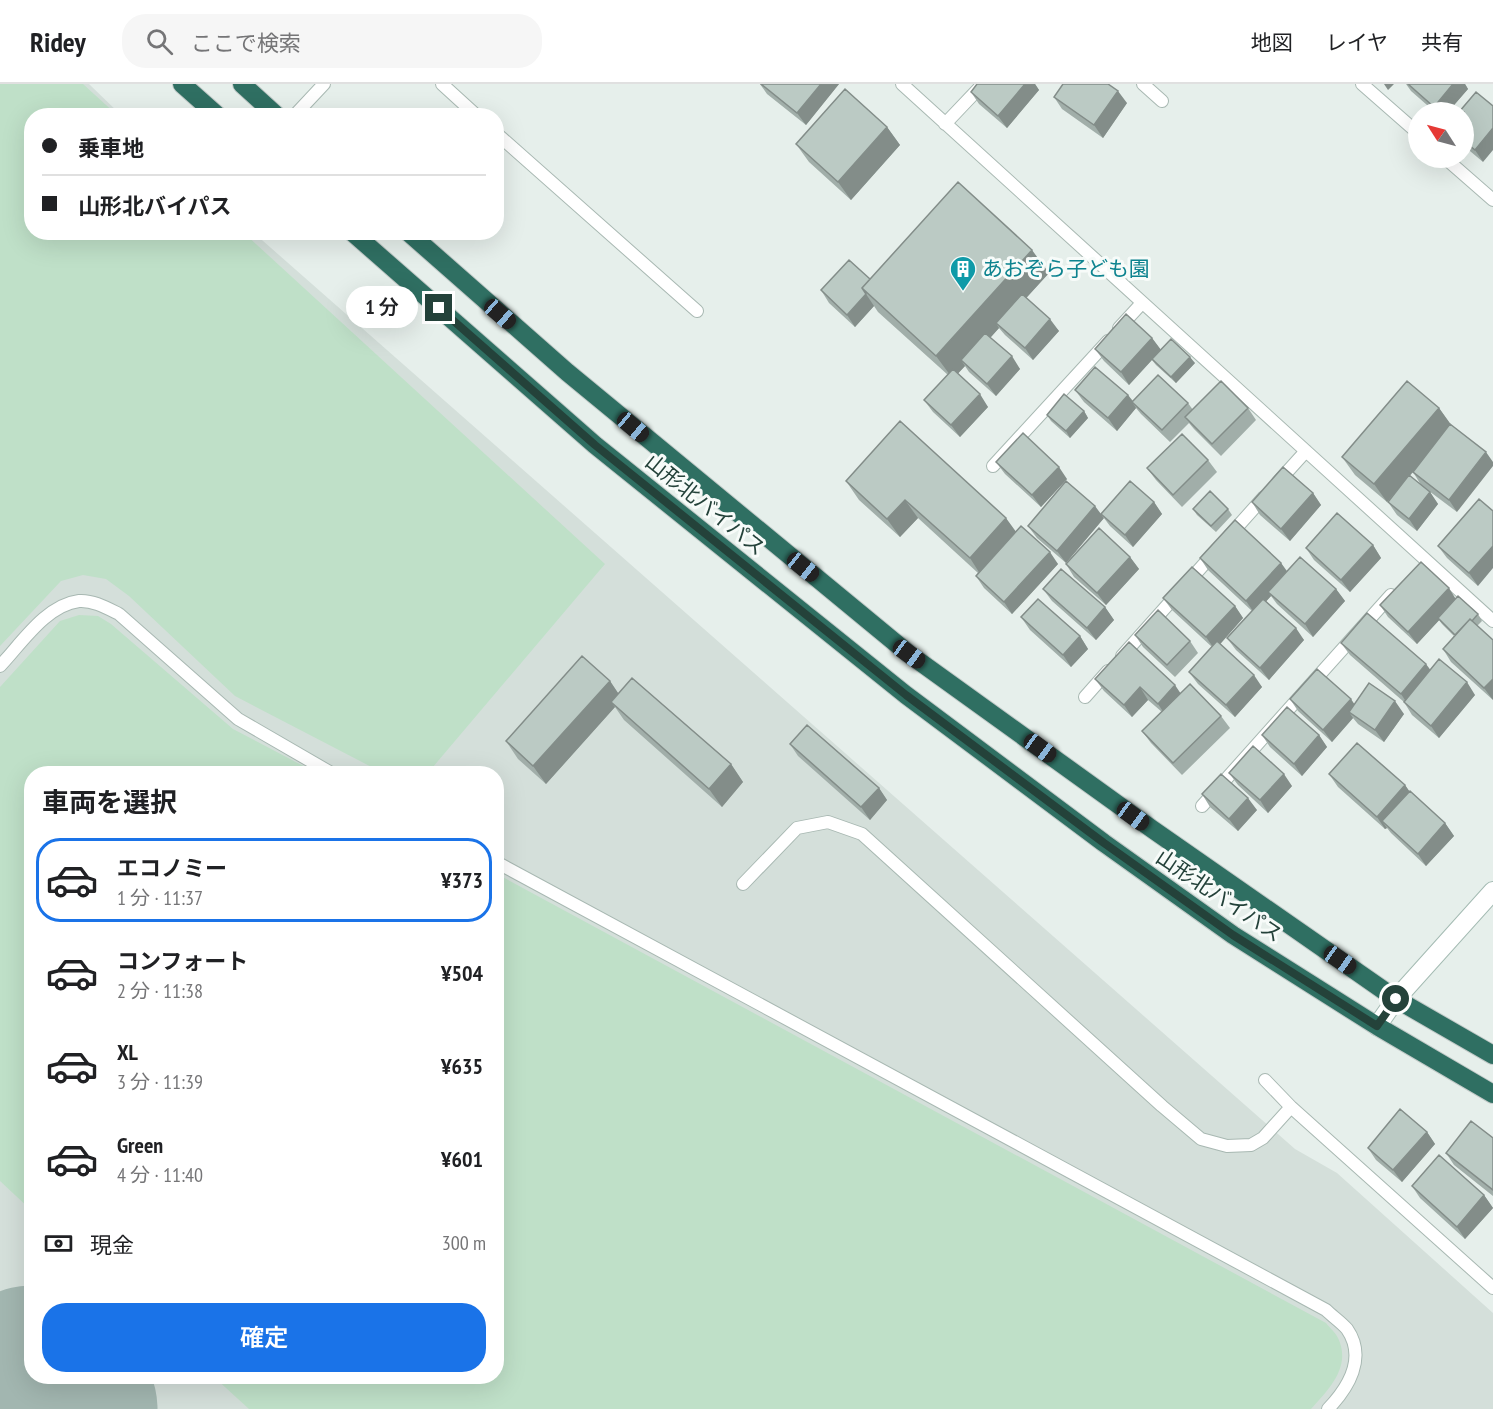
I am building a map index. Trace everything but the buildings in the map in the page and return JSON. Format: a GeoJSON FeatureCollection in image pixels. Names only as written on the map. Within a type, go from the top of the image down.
{"type":"FeatureCollection","features":[{"type":"Feature","properties":{"kind":"highway"},"geometry":{"type":"LineString","coordinates":[[182,84],[209,108]]}},
{"type":"Feature","properties":{"kind":"highway"},"geometry":{"type":"LineString","coordinates":[[242,84],[268,108]]}},
{"type":"Feature","properties":{"kind":"highway","name":"山形北バイパス"},"geometry":{"type":"LineString","coordinates":[[361,240],[595,445],[906,695],[1104,843],[1224,928],[1377,1026],[1493,1094]]}},
{"type":"Feature","properties":{"kind":"highway","name":"山形北バイパス"},"geometry":{"type":"LineString","coordinates":[[417,240],[567,372],[909,654],[1152,829],[1396,999],[1493,1055]]}},
{"type":"Feature","properties":{"kind":"street"},"geometry":{"type":"LineString","coordinates":[[1377,1026],[1396,999],[1493,891]]}},
{"type":"Feature","properties":{"kind":"lane"},"geometry":{"type":"LineString","coordinates":[[302,108],[324,84]]}},
{"type":"Feature","properties":{"kind":"lane"},"geometry":{"type":"LineString","coordinates":[[442,84],[468,108]]}},
{"type":"Feature","properties":{"kind":"lane"},"geometry":{"type":"LineString","coordinates":[[902,84],[1306,451],[1420,563],[1493,621]]}},
{"type":"Feature","properties":{"kind":"lane"},"geometry":{"type":"LineString","coordinates":[[945,124],[983,84]]}},
{"type":"Feature","properties":{"kind":"lane"},"geometry":{"type":"LineString","coordinates":[[1143,84],[1162,101]]}},
{"type":"Feature","properties":{"kind":"lane"},"geometry":{"type":"LineString","coordinates":[[1362,84],[1408,124]]}},
{"type":"Feature","properties":{"kind":"lane"},"geometry":{"type":"LineString","coordinates":[[504,140],[697,311]]}},
{"type":"Feature","properties":{"kind":"lane"},"geometry":{"type":"LineString","coordinates":[[1456,168],[1493,200]]}},
{"type":"Feature","properties":{"kind":"lane"},"geometry":{"type":"LineString","coordinates":[[993,466],[1142,303]]}},
{"type":"Feature","properties":{"kind":"lane"},"geometry":{"type":"LineString","coordinates":[[1085,697],[1306,451]]}},
{"type":"Feature","properties":{"kind":"lane"},"geometry":{"type":"LineString","coordinates":[[1202,806],[1400,585]]}},
{"type":"Feature","properties":{"kind":"lane"},"geometry":{"type":"LineString","coordinates":[[0,666],[50,611],[79,601],[100,604],[119,614],[238,719],[319,766]]}},
{"type":"Feature","properties":{"kind":"lane"},"geometry":{"type":"LineString","coordinates":[[743,884],[797,828],[828,822],[862,834],[1118,1067],[1201,1139],[1227,1146],[1251,1145],[1263,1138],[1291,1107]]}},
{"type":"Feature","properties":{"kind":"lane"},"geometry":{"type":"LineString","coordinates":[[504,866],[1326,1310],[1346,1329],[1355,1346],[1355,1370],[1343,1393],[1328,1409]]}},
{"type":"Feature","properties":{"kind":"lane"},"geometry":{"type":"LineString","coordinates":[[1265,1080],[1291,1107],[1493,1288]]}},
{"type":"Feature","properties":{"kind":"shaded area"},"geometry":{"type":"Polygon","coordinates":[[[0,84],[89,84],[114,108],[24,108],[24,240],[262,240],[1295,1149],[1337,1173],[1493,1313],[1493,1409],[0,1409],[0,84]]]}},
{"type":"Feature","properties":{"kind":"green space"},"geometry":{"type":"Polygon","coordinates":[[[0,84],[83,84],[109,108],[24,108],[24,240],[252,240],[605,564],[434,766],[370,766],[235,696],[129,596],[106,579],[83,575],[61,581],[0,646],[0,84]]]}},
{"type":"Feature","properties":{"kind":"green space"},"geometry":{"type":"Polygon","coordinates":[[[79,615],[98,616],[111,624],[233,729],[303,766],[24,766],[24,1203],[0,1181],[0,687],[60,621],[79,615]]]}},
{"type":"Feature","properties":{"kind":"green space"},"geometry":{"type":"Polygon","coordinates":[[[504,878],[1326,1323],[1337,1336],[1342,1349],[1342,1359],[1336,1377],[1311,1409],[249,1409],[222,1384],[504,1384],[504,878]]]}},
{"type":"Feature","properties":{"kind":"runway"},"geometry":{"type":"LineString","coordinates":[[39,1384],[66,1409]]}},
{"type":"Feature","properties":{"kind":"place","name":"あおぞら子ども園"},"geometry":{"type":"Point","coordinates":[963,292]}},
{"type":"Feature","properties":{"kind":"route"},"geometry":{"type":"LineString","coordinates":[[439,308],[595,445],[906,695],[1104,843],[1233,935],[1377,1026],[1396,999]]}}]}
